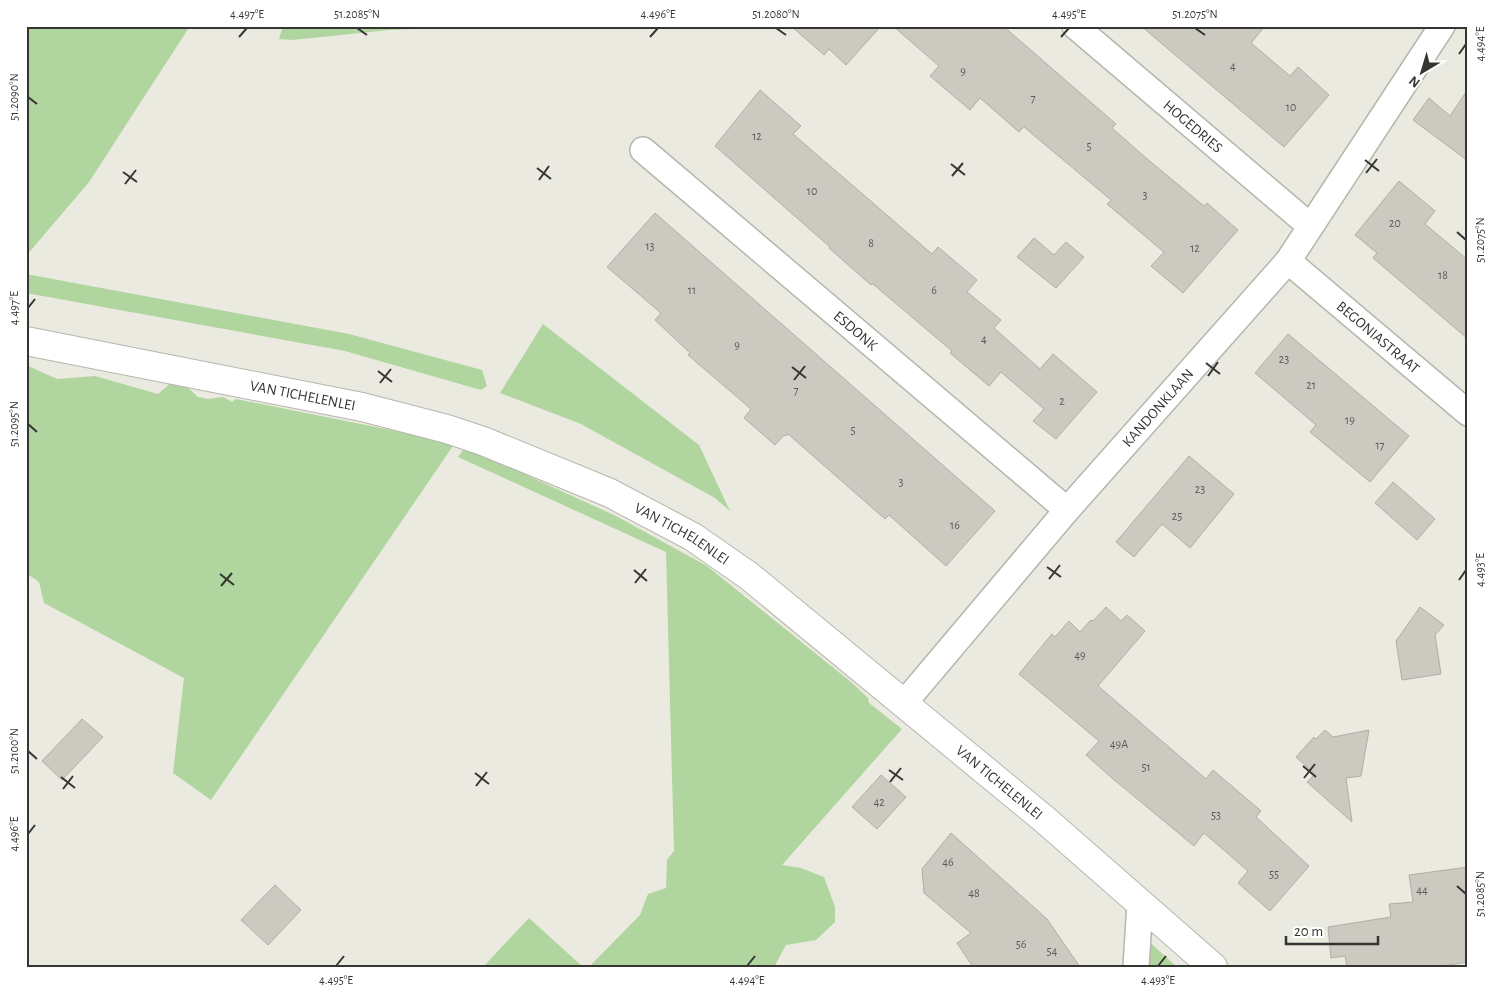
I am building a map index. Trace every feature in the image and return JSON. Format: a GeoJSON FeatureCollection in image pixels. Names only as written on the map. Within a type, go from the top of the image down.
{"type":"FeatureCollection","features":[{"type":"Feature","properties":{"kind":"street","name":"HOGEDRIES"},"geometry":{"type":"LineString","coordinates":[[1075,26],[1310,226]]}},
{"type":"Feature","properties":{"kind":"street","name":"KANDONKLAAN"},"geometry":{"type":"LineString","coordinates":[[905,702],[1067,510],[1288,261],[1442,26]]}},
{"type":"Feature","properties":{"kind":"street","name":"ESDONK"},"geometry":{"type":"LineString","coordinates":[[644,150],[1067,510]]}},
{"type":"Feature","properties":{"kind":"street","name":"BEGONIASTRAAT"},"geometry":{"type":"LineString","coordinates":[[1288,261],[1468,413]]}},
{"type":"Feature","properties":{"kind":"street","name":"VAN TICHELENLEI"},"geometry":{"type":"LineString","coordinates":[[26,341],[362,407],[484,441],[610,493],[693,537],[749,576],[905,702],[1044,818],[1213,967]]}},
{"type":"Feature","properties":{"kind":"street"},"geometry":{"type":"LineString","coordinates":[[1136,967],[1140,903]]}},
{"type":"Feature","properties":{"kind":"green space"},"geometry":{"type":"Polygon","coordinates":[[[26,26],[190,26],[89,182],[26,256],[26,26]]]}},
{"type":"Feature","properties":{"kind":"green space"},"geometry":{"type":"Polygon","coordinates":[[[283,26],[492,26],[389,30],[292,40],[279,39],[283,26]]]}},
{"type":"Feature","properties":{"kind":"green space"},"geometry":{"type":"Polygon","coordinates":[[[26,274],[349,334],[482,370],[487,386],[481,390],[345,351],[26,293],[26,274]]]}},
{"type":"Feature","properties":{"kind":"green space"},"geometry":{"type":"Polygon","coordinates":[[[543,324],[699,445],[730,511],[715,498],[581,424],[500,393],[543,324]]]}},
{"type":"Feature","properties":{"kind":"green space"},"geometry":{"type":"Polygon","coordinates":[[[26,365],[57,379],[95,376],[158,394],[172,382],[187,387],[198,397],[208,399],[223,397],[232,402],[236,399],[455,443],[211,800],[173,773],[184,678],[44,603],[39,582],[26,573],[26,365]]]}},
{"type":"Feature","properties":{"kind":"green space"},"geometry":{"type":"Polygon","coordinates":[[[465,447],[616,516],[707,566],[851,682],[868,698],[869,703],[902,729],[782,865],[801,868],[824,877],[835,907],[835,922],[816,940],[786,945],[774,967],[589,967],[640,915],[648,894],[666,888],[667,860],[674,851],[666,552],[458,457],[465,447]]]}},
{"type":"Feature","properties":{"kind":"green space"},"geometry":{"type":"Polygon","coordinates":[[[529,918],[583,967],[483,967],[529,918]]]}},
{"type":"Feature","properties":{"kind":"green space"},"geometry":{"type":"Polygon","coordinates":[[[1145,938],[1177,967],[1147,967],[1145,938]]]}},
{"type":"Feature","properties":{"kind":"building"},"geometry":{"type":"Polygon","coordinates":[[[791,26],[881,26],[846,65],[829,49],[824,55],[791,26]]]}},
{"type":"Feature","properties":{"kind":"building"},"geometry":{"type":"Polygon","coordinates":[[[893,26],[1003,26],[1116,124],[1112,128],[1146,158],[1204,206],[1207,203],[1238,230],[1183,293],[1151,266],[1164,252],[1107,204],[1111,200],[1024,127],[1019,132],[980,98],[970,110],[930,76],[939,66],[893,26]]]}},
{"type":"Feature","properties":{"kind":"building"},"geometry":{"type":"Polygon","coordinates":[[[1141,26],[1265,26],[1251,43],[1290,76],[1298,67],[1329,95],[1284,147],[1141,26]]]}},
{"type":"Feature","properties":{"kind":"building"},"geometry":{"type":"Polygon","coordinates":[[[1468,89],[1468,161],[1413,120],[1429,98],[1450,116],[1468,89]]]}},
{"type":"Feature","properties":{"kind":"building"},"geometry":{"type":"Polygon","coordinates":[[[760,90],[801,126],[793,134],[932,254],[938,247],[977,280],[967,292],[1001,320],[994,328],[1040,369],[1053,354],[1097,392],[1056,439],[1033,421],[1044,409],[1001,372],[989,386],[950,353],[952,351],[873,284],[871,285],[715,146],[760,90]]]}},
{"type":"Feature","properties":{"kind":"building"},"geometry":{"type":"Polygon","coordinates":[[[1399,181],[1435,211],[1425,224],[1468,260],[1468,339],[1373,258],[1377,253],[1355,235],[1399,181]]]}},
{"type":"Feature","properties":{"kind":"building"},"geometry":{"type":"Polygon","coordinates":[[[655,213],[995,511],[946,566],[889,515],[885,519],[788,434],[784,435],[775,445],[744,418],[751,409],[688,355],[690,353],[655,320],[661,313],[607,267],[655,213]]]}},
{"type":"Feature","properties":{"kind":"building"},"geometry":{"type":"Polygon","coordinates":[[[1034,238],[1054,255],[1066,242],[1084,257],[1056,288],[1017,257],[1034,238]]]}},
{"type":"Feature","properties":{"kind":"building"},"geometry":{"type":"Polygon","coordinates":[[[1288,334],[1409,436],[1370,482],[1310,432],[1316,425],[1255,373],[1288,334]]]}},
{"type":"Feature","properties":{"kind":"building"},"geometry":{"type":"Polygon","coordinates":[[[1189,456],[1234,494],[1190,548],[1162,524],[1134,557],[1116,542],[1189,456]]]}},
{"type":"Feature","properties":{"kind":"building"},"geometry":{"type":"Polygon","coordinates":[[[1393,482],[1435,519],[1417,540],[1375,503],[1393,482]]]}},
{"type":"Feature","properties":{"kind":"building"},"geometry":{"type":"Polygon","coordinates":[[[1106,607],[1121,621],[1127,615],[1145,631],[1098,686],[1206,779],[1213,770],[1261,811],[1256,817],[1309,866],[1270,911],[1238,883],[1248,871],[1204,833],[1194,846],[1112,778],[1086,755],[1099,741],[1019,674],[1052,634],[1055,637],[1069,621],[1080,632],[1106,607]]]}},
{"type":"Feature","properties":{"kind":"building"},"geometry":{"type":"Polygon","coordinates":[[[1420,607],[1444,625],[1435,635],[1441,674],[1402,680],[1396,641],[1420,607]]]}},
{"type":"Feature","properties":{"kind":"building"},"geometry":{"type":"Polygon","coordinates":[[[82,719],[103,737],[62,780],[42,761],[82,719]]]}},
{"type":"Feature","properties":{"kind":"building"},"geometry":{"type":"Polygon","coordinates":[[[1325,730],[1333,737],[1369,730],[1361,776],[1346,778],[1352,822],[1307,782],[1315,774],[1296,757],[1314,737],[1316,739],[1325,730]]]}},
{"type":"Feature","properties":{"kind":"building"},"geometry":{"type":"Polygon","coordinates":[[[881,775],[906,797],[877,829],[852,807],[881,775]]]}},
{"type":"Feature","properties":{"kind":"building"},"geometry":{"type":"Polygon","coordinates":[[[951,833],[1047,919],[1080,967],[973,967],[957,943],[971,933],[924,893],[922,869],[951,833]]]}},
{"type":"Feature","properties":{"kind":"building"},"geometry":{"type":"Polygon","coordinates":[[[1468,867],[1468,962],[1436,967],[1347,967],[1345,956],[1331,958],[1328,927],[1391,917],[1389,904],[1413,902],[1409,875],[1468,867]]]}},
{"type":"Feature","properties":{"kind":"building"},"geometry":{"type":"Polygon","coordinates":[[[275,885],[301,910],[268,945],[241,920],[275,885]]]}}]}
